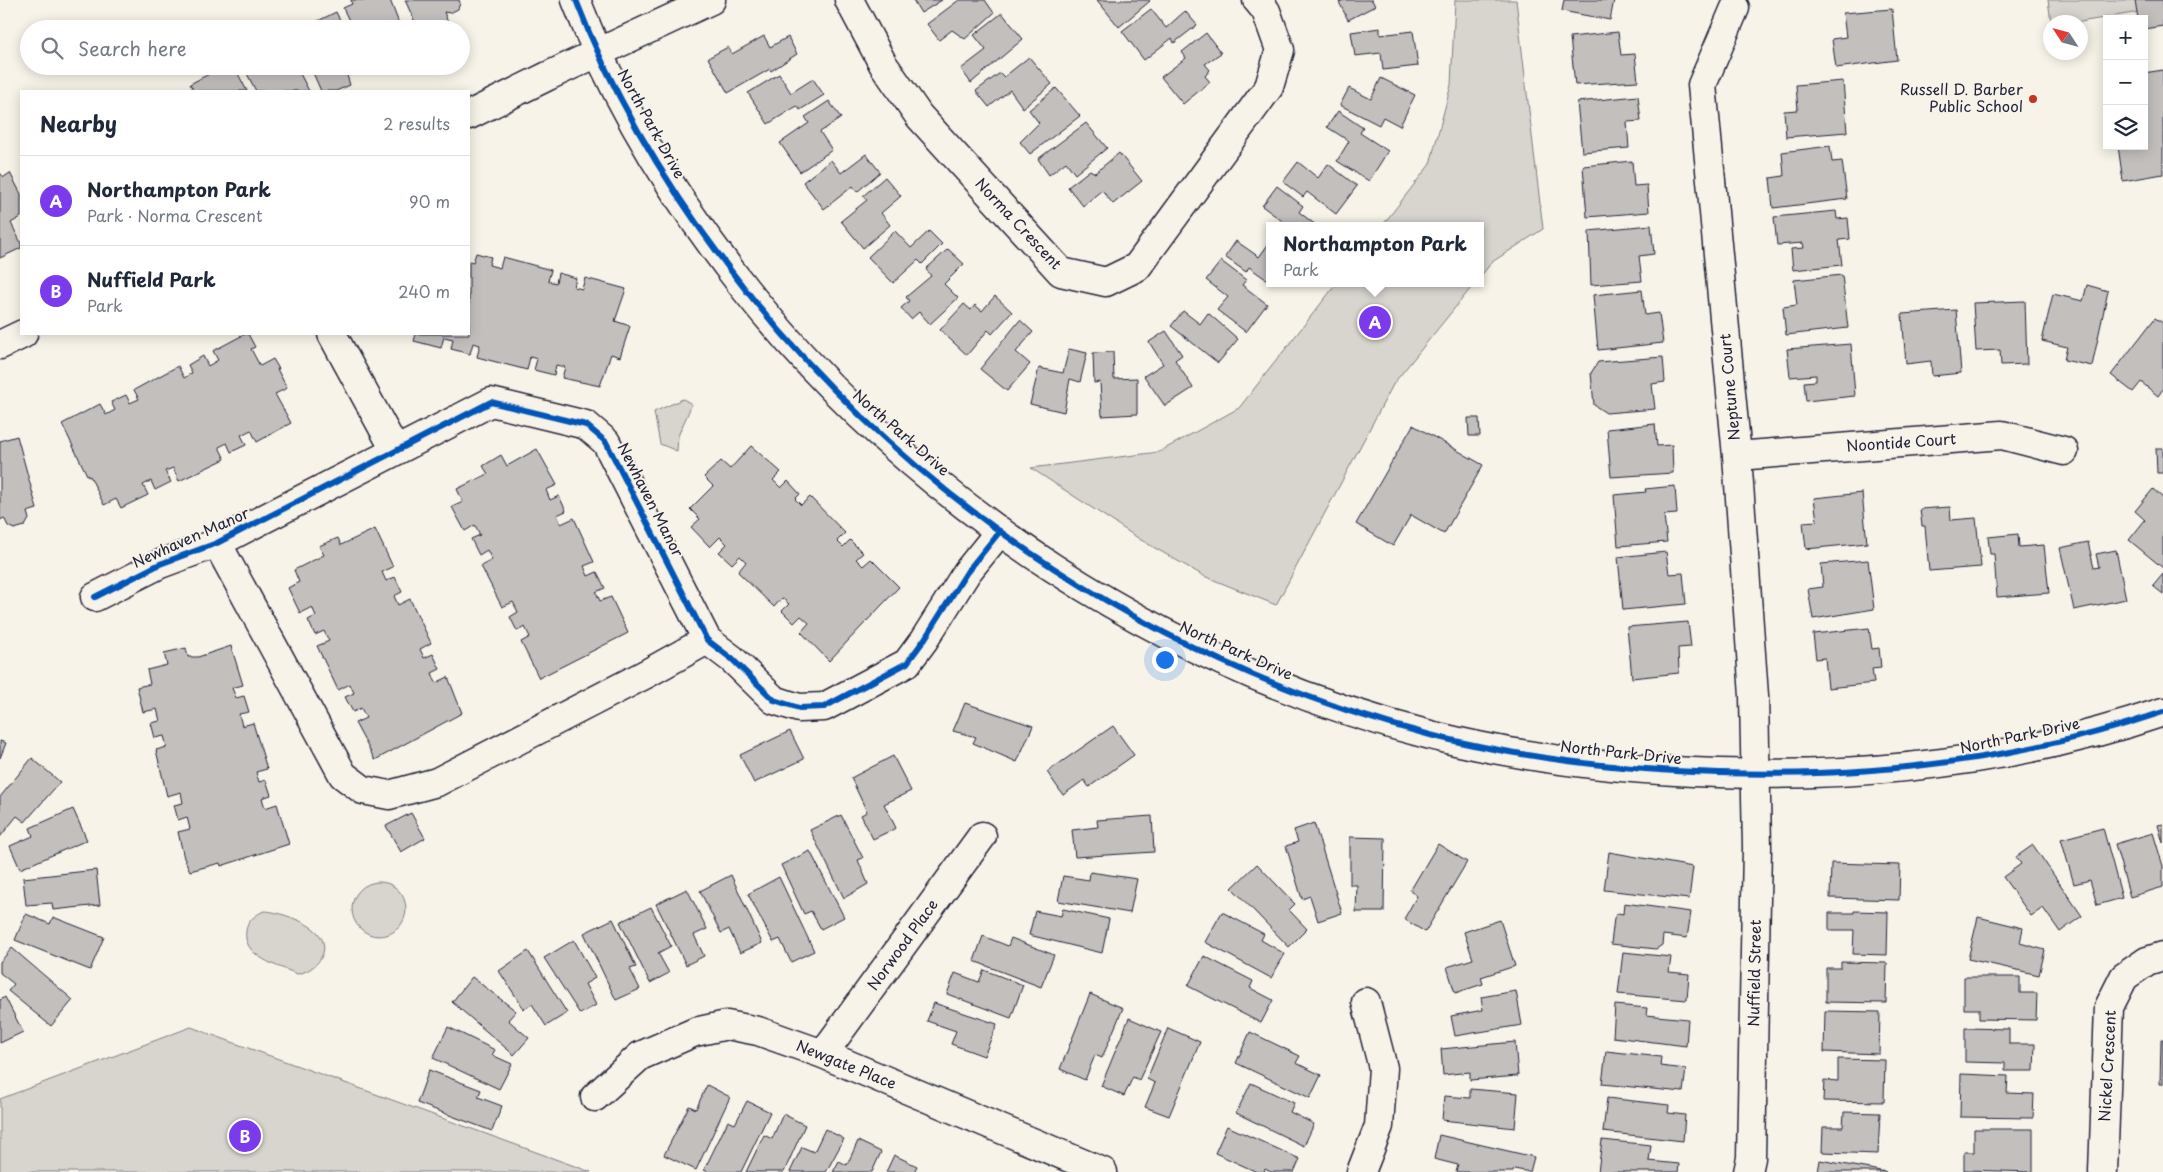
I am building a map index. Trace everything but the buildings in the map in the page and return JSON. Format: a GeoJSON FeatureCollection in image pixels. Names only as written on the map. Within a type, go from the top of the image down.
{"type":"FeatureCollection","features":[{"type":"Feature","properties":{"kind":"street","name":"North Park Drive"},"geometry":{"type":"LineString","coordinates":[[576,0],[620,98],[680,201],[715,250],[805,361],[866,422],[1000,531],[1069,579],[1166,633],[1221,660],[1282,687],[1366,716],[1435,736],[1513,753],[1658,771],[1756,774],[1887,770],[1974,760],[2062,742],[2163,712]]}},
{"type":"Feature","properties":{"kind":"street"},"geometry":{"type":"LineString","coordinates":[[470,115],[598,52],[711,0]]}},
{"type":"Feature","properties":{"kind":"street","name":"Norma Crescent"},"geometry":{"type":"LineString","coordinates":[[849,0],[883,64],[919,116],[1061,272],[1106,282],[1137,267],[1269,86],[1280,50],[1266,11],[1257,0]]}},
{"type":"Feature","properties":{"kind":"street","name":"Neptune Court"},"geometry":{"type":"LineString","coordinates":[[1735,8],[1702,86],[1737,456],[1754,696],[1756,774]]}},
{"type":"Feature","properties":{"kind":"street"},"geometry":{"type":"LineString","coordinates":[[0,345],[21,335]]}},
{"type":"Feature","properties":{"kind":"street"},"geometry":{"type":"LineString","coordinates":[[333,335],[395,450]]}},
{"type":"Feature","properties":{"kind":"street","name":"Newhaven Manor"},"geometry":{"type":"LineString","coordinates":[[94,597],[160,564],[217,543],[491,402],[586,426],[606,442],[706,640],[732,659],[774,700],[799,708],[824,707],[907,663],[924,640],[967,572],[1000,531]]}},
{"type":"Feature","properties":{"kind":"street","name":"Noontide Court"},"geometry":{"type":"LineString","coordinates":[[1737,456],[2002,435],[2064,451]]}},
{"type":"Feature","properties":{"kind":"street","name":"Newhaven Manor"},"geometry":{"type":"LineString","coordinates":[[217,543],[343,775],[363,790],[389,795],[437,782],[646,674],[706,640]]}},
{"type":"Feature","properties":{"kind":"street","name":"Nuffield Street"},"geometry":{"type":"LineString","coordinates":[[1748,1172],[1751,1158],[1757,847],[1756,774]]}},
{"type":"Feature","properties":{"kind":"street","name":"Norwood Place"},"geometry":{"type":"LineString","coordinates":[[823,1054],[982,836]]}},
{"type":"Feature","properties":{"kind":"street","name":"Nickel Crescent"},"geometry":{"type":"LineString","coordinates":[[2102,1172],[2109,1007],[2124,977],[2147,961],[2163,956]]}},
{"type":"Feature","properties":{"kind":"street"},"geometry":{"type":"LineString","coordinates":[[1361,1172],[1379,1126],[1383,1068],[1366,1002]]}},
{"type":"Feature","properties":{"kind":"street","name":"Newgate Place"},"geometry":{"type":"LineString","coordinates":[[595,1096],[640,1056],[695,1032],[727,1025],[758,1031],[823,1054],[1103,1172]]}},
{"type":"Feature","properties":{"kind":"shaded area"},"geometry":{"type":"Polygon","coordinates":[[[1455,0],[1516,0],[1543,229],[1492,262],[1484,272],[1484,222],[1385,222],[1430,164],[1451,85],[1455,0]]]}},
{"type":"Feature","properties":{"kind":"shaded area"},"geometry":{"type":"Polygon","coordinates":[[[2048,0],[2163,0],[2163,8],[2122,15],[2103,15],[2103,18],[2088,21],[2088,15],[2050,15],[2048,0]]]}},
{"type":"Feature","properties":{"kind":"shaded area"},"geometry":{"type":"Polygon","coordinates":[[[1334,287],[1472,287],[1394,383],[1276,605],[1204,576],[1141,540],[1031,468],[1159,452],[1239,408],[1334,287]]]}},
{"type":"Feature","properties":{"kind":"shaded area"},"geometry":{"type":"Polygon","coordinates":[[[683,399],[692,404],[678,436],[677,451],[660,444],[654,412],[683,399]]]}},
{"type":"Feature","properties":{"kind":"shaded area"},"geometry":{"type":"Polygon","coordinates":[[[374,882],[384,882],[394,886],[402,894],[406,909],[402,924],[394,932],[384,936],[374,936],[364,932],[356,924],[352,914],[352,904],[356,894],[364,886],[374,882]]]}},
{"type":"Feature","properties":{"kind":"shaded area"},"geometry":{"type":"Polygon","coordinates":[[[264,911],[292,918],[307,924],[317,932],[324,946],[320,959],[311,969],[297,974],[272,964],[250,948],[246,940],[248,924],[264,911]]]}},
{"type":"Feature","properties":{"kind":"shaded area"},"geometry":{"type":"Polygon","coordinates":[[[191,1027],[591,1172],[0,1172],[0,1099],[191,1027]]]}},
{"type":"Feature","properties":{"kind":"cycle path"},"geometry":{"type":"LineString","coordinates":[[576,0],[610,77],[629,114],[672,187],[745,289],[813,367],[887,440],[968,507],[1054,568],[1144,622],[1238,668],[1335,706],[1434,736],[1469,744],[1575,762],[1719,773],[1776,774],[1832,772],[1944,763],[2054,743],[2109,729],[2163,712]]}},
{"type":"Feature","properties":{"kind":"cycle path"},"geometry":{"type":"LineString","coordinates":[[95,597],[160,564],[217,543],[491,402],[586,425],[606,442],[707,640],[732,659],[774,700],[799,708],[824,707],[907,663],[924,640],[967,572],[1000,531]]}},
{"type":"Feature","properties":{"kind":"place","name":"Russell D. Barber Public School"},"geometry":{"type":"Point","coordinates":[2033,99]}},
{"type":"Feature","properties":{"kind":"place","name":"Northampton Park"},"geometry":{"type":"Point","coordinates":[1375,322]}},
{"type":"Feature","properties":{"kind":"place","name":"Nuffield Park"},"geometry":{"type":"Point","coordinates":[245,1136]}}]}
